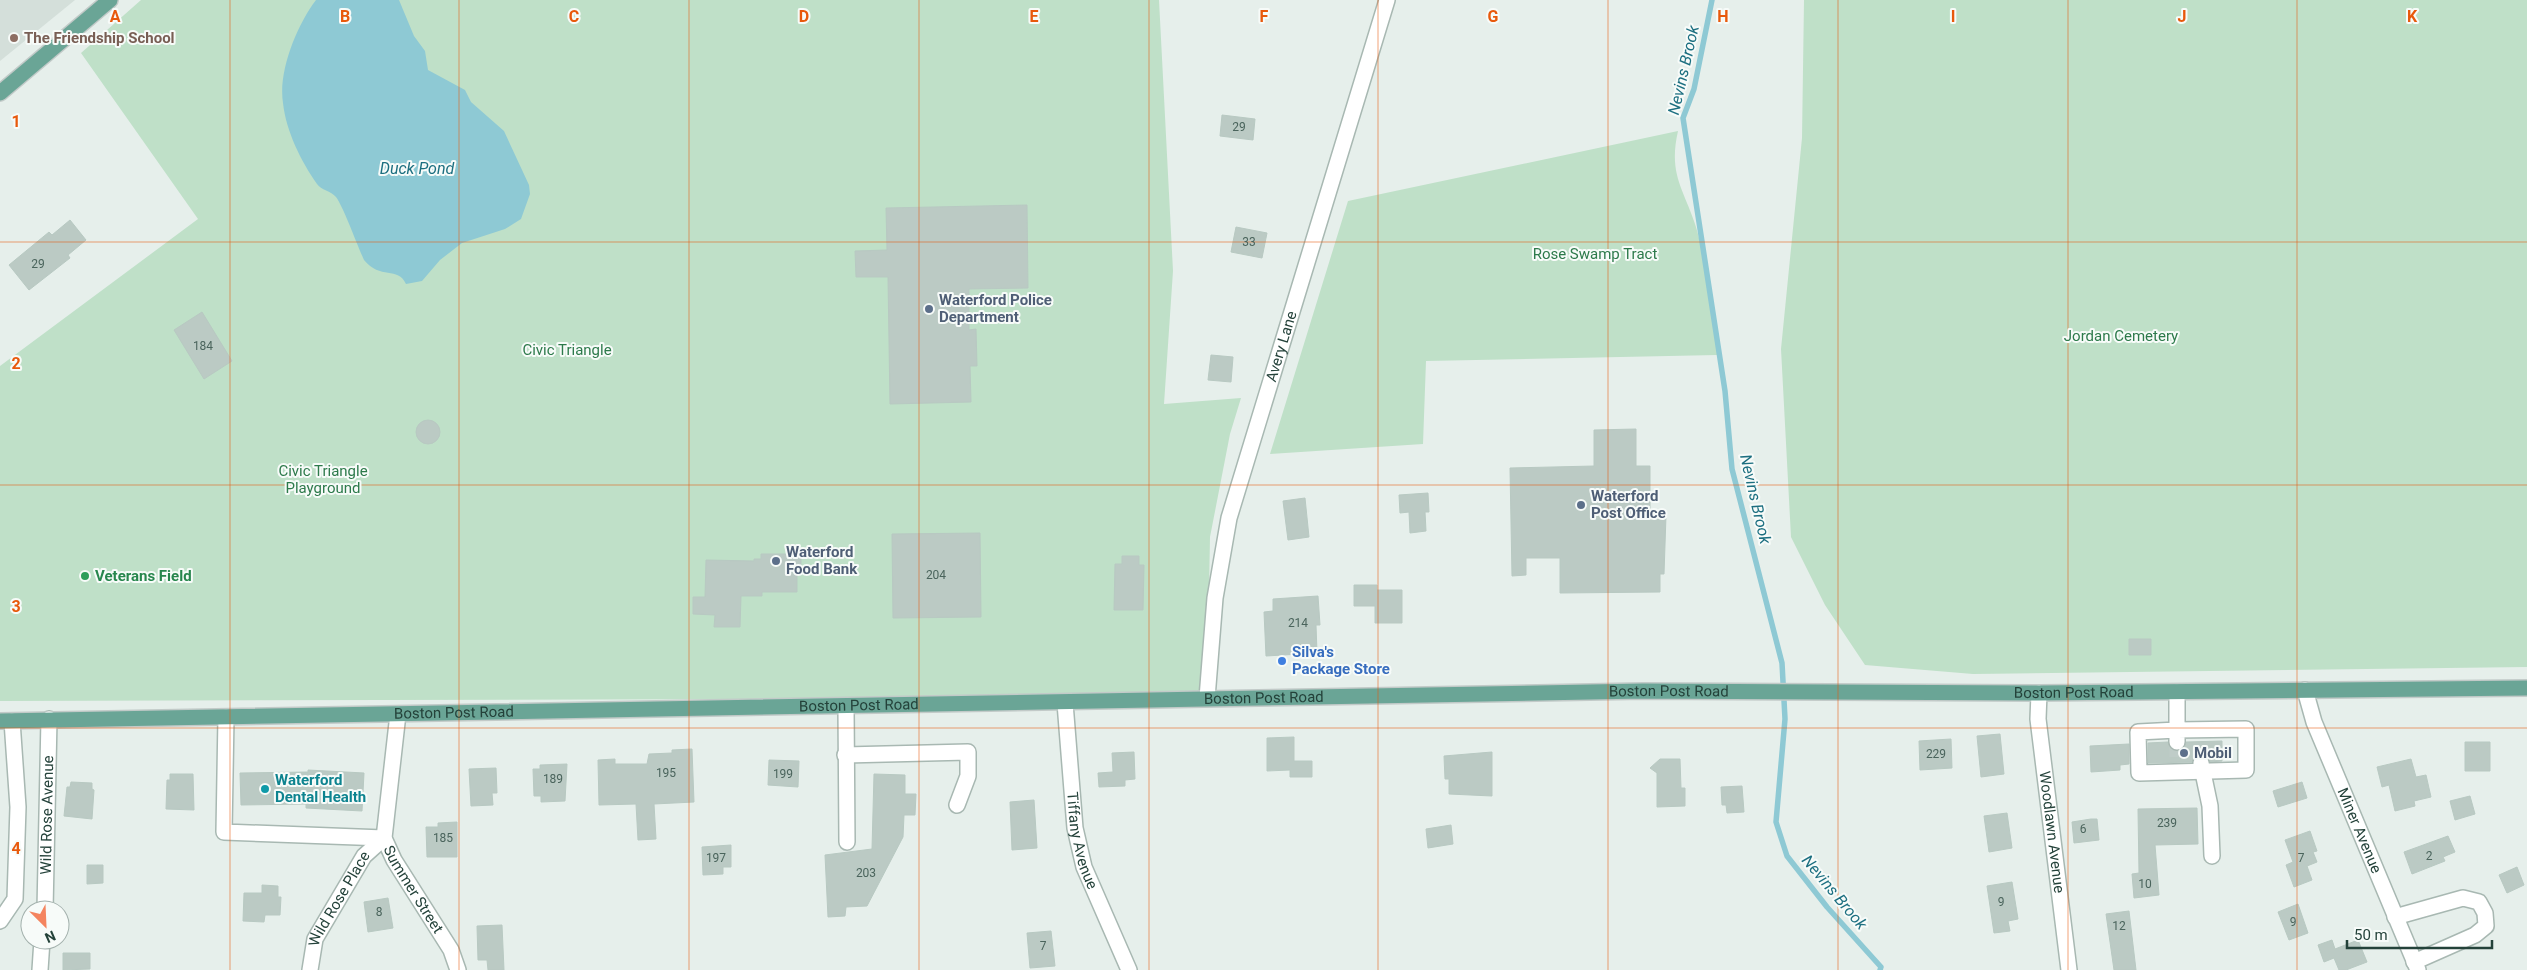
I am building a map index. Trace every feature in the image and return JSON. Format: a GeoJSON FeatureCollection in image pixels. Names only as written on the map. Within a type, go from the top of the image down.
{"type":"FeatureCollection","features":[{"type":"Feature","properties":{"kind":"main road"},"geometry":{"type":"LineString","coordinates":[[0,93],[110,0]]}},
{"type":"Feature","properties":{"kind":"main road","name":"Boston Post Road"},"geometry":{"type":"LineString","coordinates":[[6,721],[1643,691],[2039,693],[2527,688]]}},
{"type":"Feature","properties":{"kind":"street","name":"Avery Lane"},"geometry":{"type":"LineString","coordinates":[[1207,698],[1216,598],[1229,518],[1387,0]]}},
{"type":"Feature","properties":{"kind":"street","name":"Miner Avenue"},"geometry":{"type":"LineString","coordinates":[[2305,690],[2314,722],[2416,966]]}},
{"type":"Feature","properties":{"kind":"street"},"geometry":{"type":"LineString","coordinates":[[2177,692],[2177,736]]}},
{"type":"Feature","properties":{"kind":"street","name":"Woodlawn Avenue"},"geometry":{"type":"LineString","coordinates":[[2039,693],[2038,719],[2069,970]]}},
{"type":"Feature","properties":{"kind":"street","name":"Tiffany Avenue"},"geometry":{"type":"LineString","coordinates":[[1065,703],[1075,828],[1084,867],[1129,970]]}},
{"type":"Feature","properties":{"kind":"street"},"geometry":{"type":"LineString","coordinates":[[846,707],[847,842]]}},
{"type":"Feature","properties":{"kind":"street","name":"Summer Street"},"geometry":{"type":"LineString","coordinates":[[398,714],[384,838],[394,860],[451,950],[458,970]]}},
{"type":"Feature","properties":{"kind":"street"},"geometry":{"type":"LineString","coordinates":[[226,717],[224,832],[384,838]]}},
{"type":"Feature","properties":{"kind":"street","name":"Wild Rose Avenue"},"geometry":{"type":"LineString","coordinates":[[45,900],[49,720]]}},
{"type":"Feature","properties":{"kind":"street"},"geometry":{"type":"LineString","coordinates":[[0,921],[15,899],[18,807],[6,721]]}},
{"type":"Feature","properties":{"kind":"street"},"geometry":{"type":"LineString","coordinates":[[2246,729],[2246,770],[2202,767],[2177,768],[2139,774],[2138,732],[2177,736],[2202,736],[2246,729]]}},
{"type":"Feature","properties":{"kind":"street"},"geometry":{"type":"LineString","coordinates":[[845,754],[968,752],[968,776],[957,804]]}},
{"type":"Feature","properties":{"kind":"street"},"geometry":{"type":"LineString","coordinates":[[2202,767],[2210,806],[2212,856]]}},
{"type":"Feature","properties":{"kind":"street","name":"Wild Rose Place"},"geometry":{"type":"LineString","coordinates":[[310,970],[315,939],[364,856],[384,838]]}},
{"type":"Feature","properties":{"kind":"street"},"geometry":{"type":"LineString","coordinates":[[2395,917],[2462,898],[2478,902],[2485,913],[2486,926],[2475,936],[2416,966]]}},
{"type":"Feature","properties":{"kind":"street"},"geometry":{"type":"LineString","coordinates":[[40,970],[41,950]]}},
{"type":"Feature","properties":{"kind":"shaded area","name":"The Friendship School"},"geometry":{"type":"Polygon","coordinates":[[[0,0],[75,0],[0,61],[0,0]]]}},
{"type":"Feature","properties":{"kind":"green space","name":"Civic Triangle"},"geometry":{"type":"Polygon","coordinates":[[[141,0],[1159,0],[1173,271],[1164,404],[1241,398],[1230,434],[1210,537],[1207,698],[0,701],[0,366],[198,219],[81,53],[141,0]]]}},
{"type":"Feature","properties":{"kind":"green space","name":"Jordan Cemetery"},"geometry":{"type":"Polygon","coordinates":[[[1804,0],[2527,0],[2527,667],[1973,674],[1865,665],[1825,605],[1791,537],[1781,349],[1802,138],[1804,0]]]}},
{"type":"Feature","properties":{"kind":"green space","name":"Rose Swamp Tract"},"geometry":{"type":"Polygon","coordinates":[[[1678,131],[1675,146],[1676,171],[1696,227],[1703,255],[1717,341],[1717,355],[1426,361],[1423,444],[1270,454],[1348,201],[1678,131]]]}},
{"type":"Feature","properties":{"kind":"water","name":"Duck Pond"},"geometry":{"type":"Polygon","coordinates":[[[316,0],[399,0],[414,36],[425,51],[428,70],[465,90],[471,102],[504,131],[529,185],[530,194],[521,219],[505,229],[462,243],[440,260],[422,281],[406,284],[398,275],[376,270],[364,260],[339,202],[334,195],[317,184],[305,166],[291,135],[283,103],[283,77],[290,49],[296,35],[316,0]]]}},
{"type":"Feature","properties":{"kind":"building"},"geometry":{"type":"Polygon","coordinates":[[[1222,115],[1255,119],[1253,140],[1220,136],[1222,115]]]}},
{"type":"Feature","properties":{"kind":"building","name":"Waterford Police Department"},"geometry":{"type":"Polygon","coordinates":[[[1027,205],[1028,288],[969,289],[969,330],[976,329],[977,366],[970,366],[971,402],[890,404],[888,277],[856,277],[855,251],[887,250],[886,208],[1027,205]]]}},
{"type":"Feature","properties":{"kind":"building"},"geometry":{"type":"Polygon","coordinates":[[[70,220],[86,240],[68,255],[70,258],[29,290],[9,265],[49,232],[52,235],[70,220]]]}},
{"type":"Feature","properties":{"kind":"building"},"geometry":{"type":"Polygon","coordinates":[[[1236,227],[1267,233],[1262,258],[1231,252],[1236,227]]]}},
{"type":"Feature","properties":{"kind":"building"},"geometry":{"type":"Polygon","coordinates":[[[202,312],[232,361],[204,379],[174,330],[202,312]]]}},
{"type":"Feature","properties":{"kind":"building"},"geometry":{"type":"Polygon","coordinates":[[[1211,355],[1233,357],[1231,382],[1208,380],[1211,355]]]}},
{"type":"Feature","properties":{"kind":"building"},"geometry":{"type":"Polygon","coordinates":[[[428,420],[436,424],[440,432],[436,440],[428,444],[420,440],[416,432],[420,424],[428,420]]]}},
{"type":"Feature","properties":{"kind":"building","name":"Waterford Post Office"},"geometry":{"type":"Polygon","coordinates":[[[1636,429],[1636,466],[1650,466],[1650,515],[1666,515],[1664,574],[1660,574],[1660,592],[1560,593],[1560,558],[1526,558],[1526,575],[1512,576],[1510,468],[1594,466],[1594,430],[1636,429]]]}},
{"type":"Feature","properties":{"kind":"building"},"geometry":{"type":"Polygon","coordinates":[[[1428,493],[1429,512],[1425,512],[1426,531],[1410,533],[1409,512],[1400,513],[1399,495],[1428,493]]]}},
{"type":"Feature","properties":{"kind":"building"},"geometry":{"type":"Polygon","coordinates":[[[1305,498],[1309,537],[1288,540],[1283,501],[1305,498]]]}},
{"type":"Feature","properties":{"kind":"building"},"geometry":{"type":"Polygon","coordinates":[[[980,533],[981,617],[893,618],[892,534],[980,533]]]}},
{"type":"Feature","properties":{"kind":"building"},"geometry":{"type":"Polygon","coordinates":[[[761,554],[801,554],[801,570],[797,570],[797,592],[762,592],[762,596],[741,596],[740,627],[714,627],[715,615],[693,614],[693,597],[705,597],[706,560],[754,561],[754,559],[761,559],[761,554]]]}},
{"type":"Feature","properties":{"kind":"building"},"geometry":{"type":"Polygon","coordinates":[[[1122,556],[1139,556],[1139,565],[1144,565],[1143,610],[1114,610],[1115,564],[1122,564],[1122,556]]]}},
{"type":"Feature","properties":{"kind":"building"},"geometry":{"type":"Polygon","coordinates":[[[1354,585],[1377,585],[1377,590],[1402,590],[1402,623],[1375,623],[1375,606],[1354,606],[1354,585]]]}},
{"type":"Feature","properties":{"kind":"building"},"geometry":{"type":"Polygon","coordinates":[[[1318,596],[1320,625],[1316,625],[1317,653],[1266,656],[1264,612],[1273,611],[1273,599],[1318,596]]]}},
{"type":"Feature","properties":{"kind":"building"},"geometry":{"type":"Polygon","coordinates":[[[2129,639],[2151,639],[2151,655],[2129,655],[2129,639]]]}},
{"type":"Feature","properties":{"kind":"building"},"geometry":{"type":"Polygon","coordinates":[[[2000,734],[2004,774],[1981,777],[1977,736],[2000,734]]]}},
{"type":"Feature","properties":{"kind":"building"},"geometry":{"type":"Polygon","coordinates":[[[1294,737],[1294,761],[1312,761],[1312,777],[1290,777],[1290,770],[1267,771],[1267,738],[1294,737]]]}},
{"type":"Feature","properties":{"kind":"building"},"geometry":{"type":"Polygon","coordinates":[[[1951,739],[1952,768],[1920,770],[1919,741],[1951,739]]]}},
{"type":"Feature","properties":{"kind":"building"},"geometry":{"type":"Polygon","coordinates":[[[2222,741],[2222,761],[2210,762],[2208,756],[2200,754],[2194,756],[2192,762],[2148,763],[2148,743],[2168,742],[2172,750],[2177,751],[2185,747],[2186,742],[2222,741]]]}},
{"type":"Feature","properties":{"kind":"building"},"geometry":{"type":"Polygon","coordinates":[[[2465,742],[2490,742],[2490,771],[2465,771],[2465,742]]]}},
{"type":"Feature","properties":{"kind":"building"},"geometry":{"type":"Polygon","coordinates":[[[2129,744],[2129,764],[2120,765],[2120,770],[2091,772],[2090,746],[2129,744]]]}},
{"type":"Feature","properties":{"kind":"building"},"geometry":{"type":"Polygon","coordinates":[[[692,749],[694,802],[654,804],[656,839],[638,840],[636,804],[599,805],[598,760],[615,759],[615,764],[647,764],[649,754],[672,753],[672,750],[692,749]]]}},
{"type":"Feature","properties":{"kind":"building"},"geometry":{"type":"Polygon","coordinates":[[[1134,752],[1135,779],[1125,780],[1125,786],[1099,787],[1098,773],[1113,772],[1112,753],[1134,752]]]}},
{"type":"Feature","properties":{"kind":"building"},"geometry":{"type":"Polygon","coordinates":[[[1492,752],[1492,796],[1449,794],[1449,779],[1445,779],[1444,756],[1492,752]]]}},
{"type":"Feature","properties":{"kind":"building"},"geometry":{"type":"Polygon","coordinates":[[[1660,759],[1680,759],[1681,788],[1685,788],[1685,806],[1657,807],[1657,773],[1650,768],[1660,759]]]}},
{"type":"Feature","properties":{"kind":"building"},"geometry":{"type":"Polygon","coordinates":[[[2411,759],[2416,777],[2426,775],[2431,797],[2414,801],[2415,806],[2395,811],[2389,785],[2382,787],[2377,767],[2411,759]]]}},
{"type":"Feature","properties":{"kind":"building"},"geometry":{"type":"Polygon","coordinates":[[[769,760],[799,761],[798,787],[768,785],[769,760]]]}},
{"type":"Feature","properties":{"kind":"building"},"geometry":{"type":"Polygon","coordinates":[[[567,764],[565,801],[541,802],[541,796],[534,796],[533,769],[540,769],[540,765],[567,764]]]}},
{"type":"Feature","properties":{"kind":"building"},"geometry":{"type":"Polygon","coordinates":[[[496,768],[497,793],[492,793],[493,805],[471,806],[469,769],[496,768]]]}},
{"type":"Feature","properties":{"kind":"building"},"geometry":{"type":"Polygon","coordinates":[[[308,770],[364,773],[362,811],[306,808],[306,804],[241,805],[240,773],[308,772],[308,770]]]}},
{"type":"Feature","properties":{"kind":"building"},"geometry":{"type":"Polygon","coordinates":[[[170,774],[193,774],[194,810],[166,809],[167,780],[170,780],[170,774]]]}},
{"type":"Feature","properties":{"kind":"building"},"geometry":{"type":"Polygon","coordinates":[[[874,774],[905,775],[905,794],[916,794],[915,815],[904,815],[903,837],[867,906],[846,907],[845,916],[828,917],[825,855],[872,849],[874,774]]]}},
{"type":"Feature","properties":{"kind":"building"},"geometry":{"type":"Polygon","coordinates":[[[71,782],[92,783],[92,789],[94,790],[92,819],[64,816],[67,787],[70,787],[71,782]]]}},
{"type":"Feature","properties":{"kind":"building"},"geometry":{"type":"Polygon","coordinates":[[[2302,782],[2307,798],[2278,807],[2273,791],[2302,782]]]}},
{"type":"Feature","properties":{"kind":"building"},"geometry":{"type":"Polygon","coordinates":[[[1742,786],[1744,812],[1727,813],[1726,805],[1722,805],[1721,787],[1742,786]]]}},
{"type":"Feature","properties":{"kind":"building"},"geometry":{"type":"Polygon","coordinates":[[[2470,796],[2475,814],[2455,820],[2450,801],[2470,796]]]}},
{"type":"Feature","properties":{"kind":"building"},"geometry":{"type":"Polygon","coordinates":[[[1034,800],[1037,848],[1012,850],[1010,802],[1034,800]]]}},
{"type":"Feature","properties":{"kind":"building"},"geometry":{"type":"Polygon","coordinates":[[[2197,808],[2198,844],[2155,845],[2159,895],[2134,898],[2132,874],[2139,873],[2138,809],[2197,808]]]}},
{"type":"Feature","properties":{"kind":"building"},"geometry":{"type":"Polygon","coordinates":[[[2007,813],[2012,848],[1989,852],[1984,816],[2007,813]]]}},
{"type":"Feature","properties":{"kind":"building"},"geometry":{"type":"Polygon","coordinates":[[[2097,819],[2099,840],[2074,843],[2072,822],[2097,819]]]}},
{"type":"Feature","properties":{"kind":"building"},"geometry":{"type":"Polygon","coordinates":[[[457,822],[457,857],[427,857],[426,827],[438,827],[438,823],[457,822]]]}},
{"type":"Feature","properties":{"kind":"building"},"geometry":{"type":"Polygon","coordinates":[[[1451,825],[1453,844],[1428,848],[1426,829],[1451,825]]]}},
{"type":"Feature","properties":{"kind":"building"},"geometry":{"type":"Polygon","coordinates":[[[2310,831],[2317,851],[2313,852],[2317,862],[2307,866],[2312,880],[2294,887],[2286,865],[2293,862],[2285,840],[2310,831]]]}},
{"type":"Feature","properties":{"kind":"building"},"geometry":{"type":"Polygon","coordinates":[[[2448,836],[2455,852],[2443,857],[2445,861],[2412,874],[2404,852],[2448,836]]]}},
{"type":"Feature","properties":{"kind":"building"},"geometry":{"type":"Polygon","coordinates":[[[731,845],[731,867],[723,867],[723,874],[703,875],[702,847],[731,845]]]}},
{"type":"Feature","properties":{"kind":"building"},"geometry":{"type":"Polygon","coordinates":[[[87,865],[103,865],[103,883],[87,884],[87,865]]]}},
{"type":"Feature","properties":{"kind":"building"},"geometry":{"type":"Polygon","coordinates":[[[2517,867],[2524,885],[2507,893],[2499,875],[2517,867]]]}},
{"type":"Feature","properties":{"kind":"building"},"geometry":{"type":"Polygon","coordinates":[[[2012,882],[2018,919],[2008,921],[2010,931],[1994,933],[1987,886],[2012,882]]]}},
{"type":"Feature","properties":{"kind":"building"},"geometry":{"type":"Polygon","coordinates":[[[262,885],[278,886],[278,897],[281,897],[280,915],[265,915],[264,922],[243,921],[244,893],[262,893],[262,885]]]}},
{"type":"Feature","properties":{"kind":"building"},"geometry":{"type":"Polygon","coordinates":[[[388,898],[393,928],[368,932],[364,902],[388,898]]]}},
{"type":"Feature","properties":{"kind":"building"},"geometry":{"type":"Polygon","coordinates":[[[2298,904],[2308,933],[2289,940],[2278,912],[2298,904]]]}},
{"type":"Feature","properties":{"kind":"building"},"geometry":{"type":"Polygon","coordinates":[[[2129,911],[2136,970],[2114,970],[2106,914],[2129,911]]]}},
{"type":"Feature","properties":{"kind":"building"},"geometry":{"type":"Polygon","coordinates":[[[502,925],[504,970],[488,970],[487,960],[478,960],[477,926],[502,925]]]}},
{"type":"Feature","properties":{"kind":"building"},"geometry":{"type":"Polygon","coordinates":[[[1051,931],[1055,966],[1030,968],[1027,933],[1051,931]]]}},
{"type":"Feature","properties":{"kind":"building"},"geometry":{"type":"Polygon","coordinates":[[[2332,940],[2335,949],[2358,940],[2367,962],[2346,970],[2339,970],[2334,958],[2324,962],[2318,945],[2332,940]]]}},
{"type":"Feature","properties":{"kind":"building"},"geometry":{"type":"Polygon","coordinates":[[[63,953],[90,953],[90,969],[63,970],[63,953]]]}},
{"type":"Feature","properties":{"kind":"waterway","name":"Nevins Brook"},"geometry":{"type":"LineString","coordinates":[[1712,0],[1694,89],[1683,118],[1725,391],[1732,469],[1782,663],[1785,719],[1776,822],[1787,856],[1827,907],[1881,967],[1880,970]]}},
{"type":"Feature","properties":{"kind":"tunnel"},"geometry":{"type":"LineString","coordinates":[[2177,742],[2177,763]]}},
{"type":"Feature","properties":{"kind":"tunnel"},"geometry":{"type":"LineString","coordinates":[[2201,763],[2202,742]]}},
{"type":"Feature","properties":{"kind":"place","name":"The Friendship School"},"geometry":{"type":"Point","coordinates":[14,38]}},
{"type":"Feature","properties":{"kind":"place","name":"Waterford Police Department"},"geometry":{"type":"Point","coordinates":[929,309]}},
{"type":"Feature","properties":{"kind":"place","name":"Waterford Post Office"},"geometry":{"type":"Point","coordinates":[1581,505]}},
{"type":"Feature","properties":{"kind":"place","name":"Waterford Food Bank"},"geometry":{"type":"Point","coordinates":[776,561]}},
{"type":"Feature","properties":{"kind":"place","name":"Veterans Field"},"geometry":{"type":"Point","coordinates":[85,576]}},
{"type":"Feature","properties":{"kind":"place","name":"Silva's Package Store"},"geometry":{"type":"Point","coordinates":[1282,661]}},
{"type":"Feature","properties":{"kind":"place","name":"Mobil"},"geometry":{"type":"Point","coordinates":[2184,753]}},
{"type":"Feature","properties":{"kind":"place","name":"Waterford Dental Health"},"geometry":{"type":"Point","coordinates":[265,789]}},
{"type":"Feature","properties":{"kind":"park label","name":"Civic Triangle Playground"},"geometry":{"type":"Point","coordinates":[323,480]}}]}
